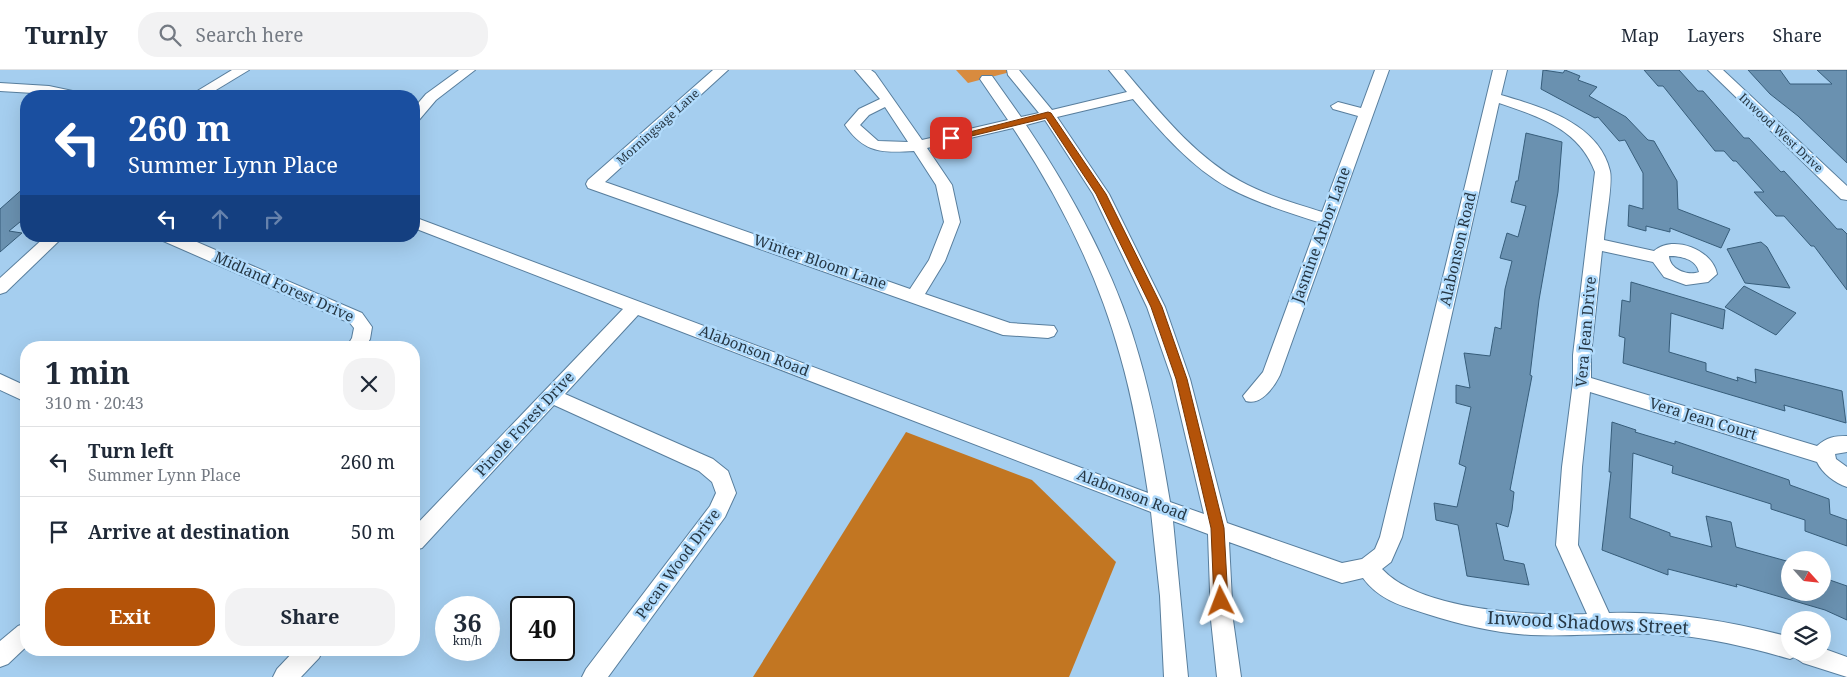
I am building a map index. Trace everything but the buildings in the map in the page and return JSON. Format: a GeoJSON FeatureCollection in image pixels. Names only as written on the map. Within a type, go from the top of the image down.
{"type":"FeatureCollection","features":[{"type":"Feature","properties":{"kind":"street"},"geometry":{"type":"LineString","coordinates":[[207,90],[242,70]]}},
{"type":"Feature","properties":{"kind":"street"},"geometry":{"type":"LineString","coordinates":[[420,109],[431,97],[468,70]]}},
{"type":"Feature","properties":{"kind":"street","name":"Morningsage Lane"},"geometry":{"type":"LineString","coordinates":[[594,184],[721,70]]}},
{"type":"Feature","properties":{"kind":"street"},"geometry":{"type":"LineString","coordinates":[[862,70],[870,76],[888,100],[944,185],[952,222],[937,261],[915,295]]}},
{"type":"Feature","properties":{"kind":"street"},"geometry":{"type":"LineString","coordinates":[[1116,70],[1197,158],[1233,184],[1281,204],[1326,219]]}},
{"type":"Feature","properties":{"kind":"street","name":"Jasmine Arbor Lane"},"geometry":{"type":"LineString","coordinates":[[1253,396],[1271,375],[1326,219],[1382,70]]}},
{"type":"Feature","properties":{"kind":"street","name":"Alabonson Road"},"geometry":{"type":"LineString","coordinates":[[420,224],[1218,528],[1342,573],[1368,567],[1383,555],[1391,537],[1500,70]]}},
{"type":"Feature","properties":{"kind":"street","name":"Inwood West Drive"},"geometry":{"type":"LineString","coordinates":[[1714,70],[1847,195]]}},
{"type":"Feature","properties":{"kind":"street"},"geometry":{"type":"LineString","coordinates":[[1013,72],[1048,114],[1101,194],[1156,307],[1181,379],[1218,528],[1222,620],[1229,677]]}},
{"type":"Feature","properties":{"kind":"street"},"geometry":{"type":"LineString","coordinates":[[987,79],[1019,123],[1059,187],[1100,275],[1129,355],[1150,446],[1160,506],[1176,677]]}},
{"type":"Feature","properties":{"kind":"street"},"geometry":{"type":"LineString","coordinates":[[0,87],[49,90]]}},
{"type":"Feature","properties":{"kind":"street"},"geometry":{"type":"LineString","coordinates":[[888,100],[864,112],[852,125],[862,140],[887,148],[917,146],[1137,94]]}},
{"type":"Feature","properties":{"kind":"street","name":"Vera Jean Drive"},"geometry":{"type":"LineString","coordinates":[[1494,97],[1536,111],[1578,134],[1600,161],[1603,172],[1582,355],[1582,382],[1572,467],[1567,545],[1602,623]]}},
{"type":"Feature","properties":{"kind":"street"},"geometry":{"type":"LineString","coordinates":[[1338,106],[1365,114]]}},
{"type":"Feature","properties":{"kind":"street","name":"Winter Bloom Lane"},"geometry":{"type":"LineString","coordinates":[[594,184],[915,295],[1009,330],[1048,331]]}},
{"type":"Feature","properties":{"kind":"street"},"geometry":{"type":"LineString","coordinates":[[0,288],[50,242]]}},
{"type":"Feature","properties":{"kind":"street","name":"Midland Forest Drive"},"geometry":{"type":"LineString","coordinates":[[181,242],[356,318],[363,327],[359,341]]}},
{"type":"Feature","properties":{"kind":"street"},"geometry":{"type":"LineString","coordinates":[[1594,243],[1660,258]]}},
{"type":"Feature","properties":{"kind":"street","name":"Pinole Forest Drive"},"geometry":{"type":"LineString","coordinates":[[420,535],[636,306]]}},
{"type":"Feature","properties":{"kind":"street"},"geometry":{"type":"LineString","coordinates":[[0,381],[20,392]]}},
{"type":"Feature","properties":{"kind":"street","name":"Vera Jean Court"},"geometry":{"type":"LineString","coordinates":[[1582,382],[1824,456]]}},
{"type":"Feature","properties":{"kind":"street","name":"Pecan Wood Drive"},"geometry":{"type":"LineString","coordinates":[[552,396],[706,464],[721,477],[726,493],[718,511],[594,677]]}},
{"type":"Feature","properties":{"kind":"street"},"geometry":{"type":"LineString","coordinates":[[1847,444],[1832,444],[1827,447],[1824,456],[1834,470],[1847,479]]}},
{"type":"Feature","properties":{"kind":"street","name":"Inwood Shadows Street"},"geometry":{"type":"LineString","coordinates":[[1368,567],[1379,583],[1394,593],[1438,608],[1480,618],[1546,625],[1602,623],[1662,624],[1749,636],[1781,645]]}},
{"type":"Feature","properties":{"kind":"street"},"geometry":{"type":"LineString","coordinates":[[0,656],[20,638]]}},
{"type":"Feature","properties":{"kind":"street"},"geometry":{"type":"LineString","coordinates":[[285,677],[304,656]]}},
{"type":"Feature","properties":{"kind":"street"},"geometry":{"type":"LineString","coordinates":[[1828,661],[1847,668]]}},
{"type":"Feature","properties":{"kind":"shaded area"},"geometry":{"type":"Polygon","coordinates":[[[956,70],[1018,70],[968,83],[956,70]]]}},
{"type":"Feature","properties":{"kind":"shaded area"},"geometry":{"type":"Polygon","coordinates":[[[906,432],[1032,480],[1116,562],[1069,677],[753,677],[906,432]]]}},
{"type":"Feature","properties":{"kind":"route"},"geometry":{"type":"LineString","coordinates":[[951,138],[1019,123],[1048,114],[1101,194],[1156,307],[1181,379],[1218,528],[1221,601]]}}]}
